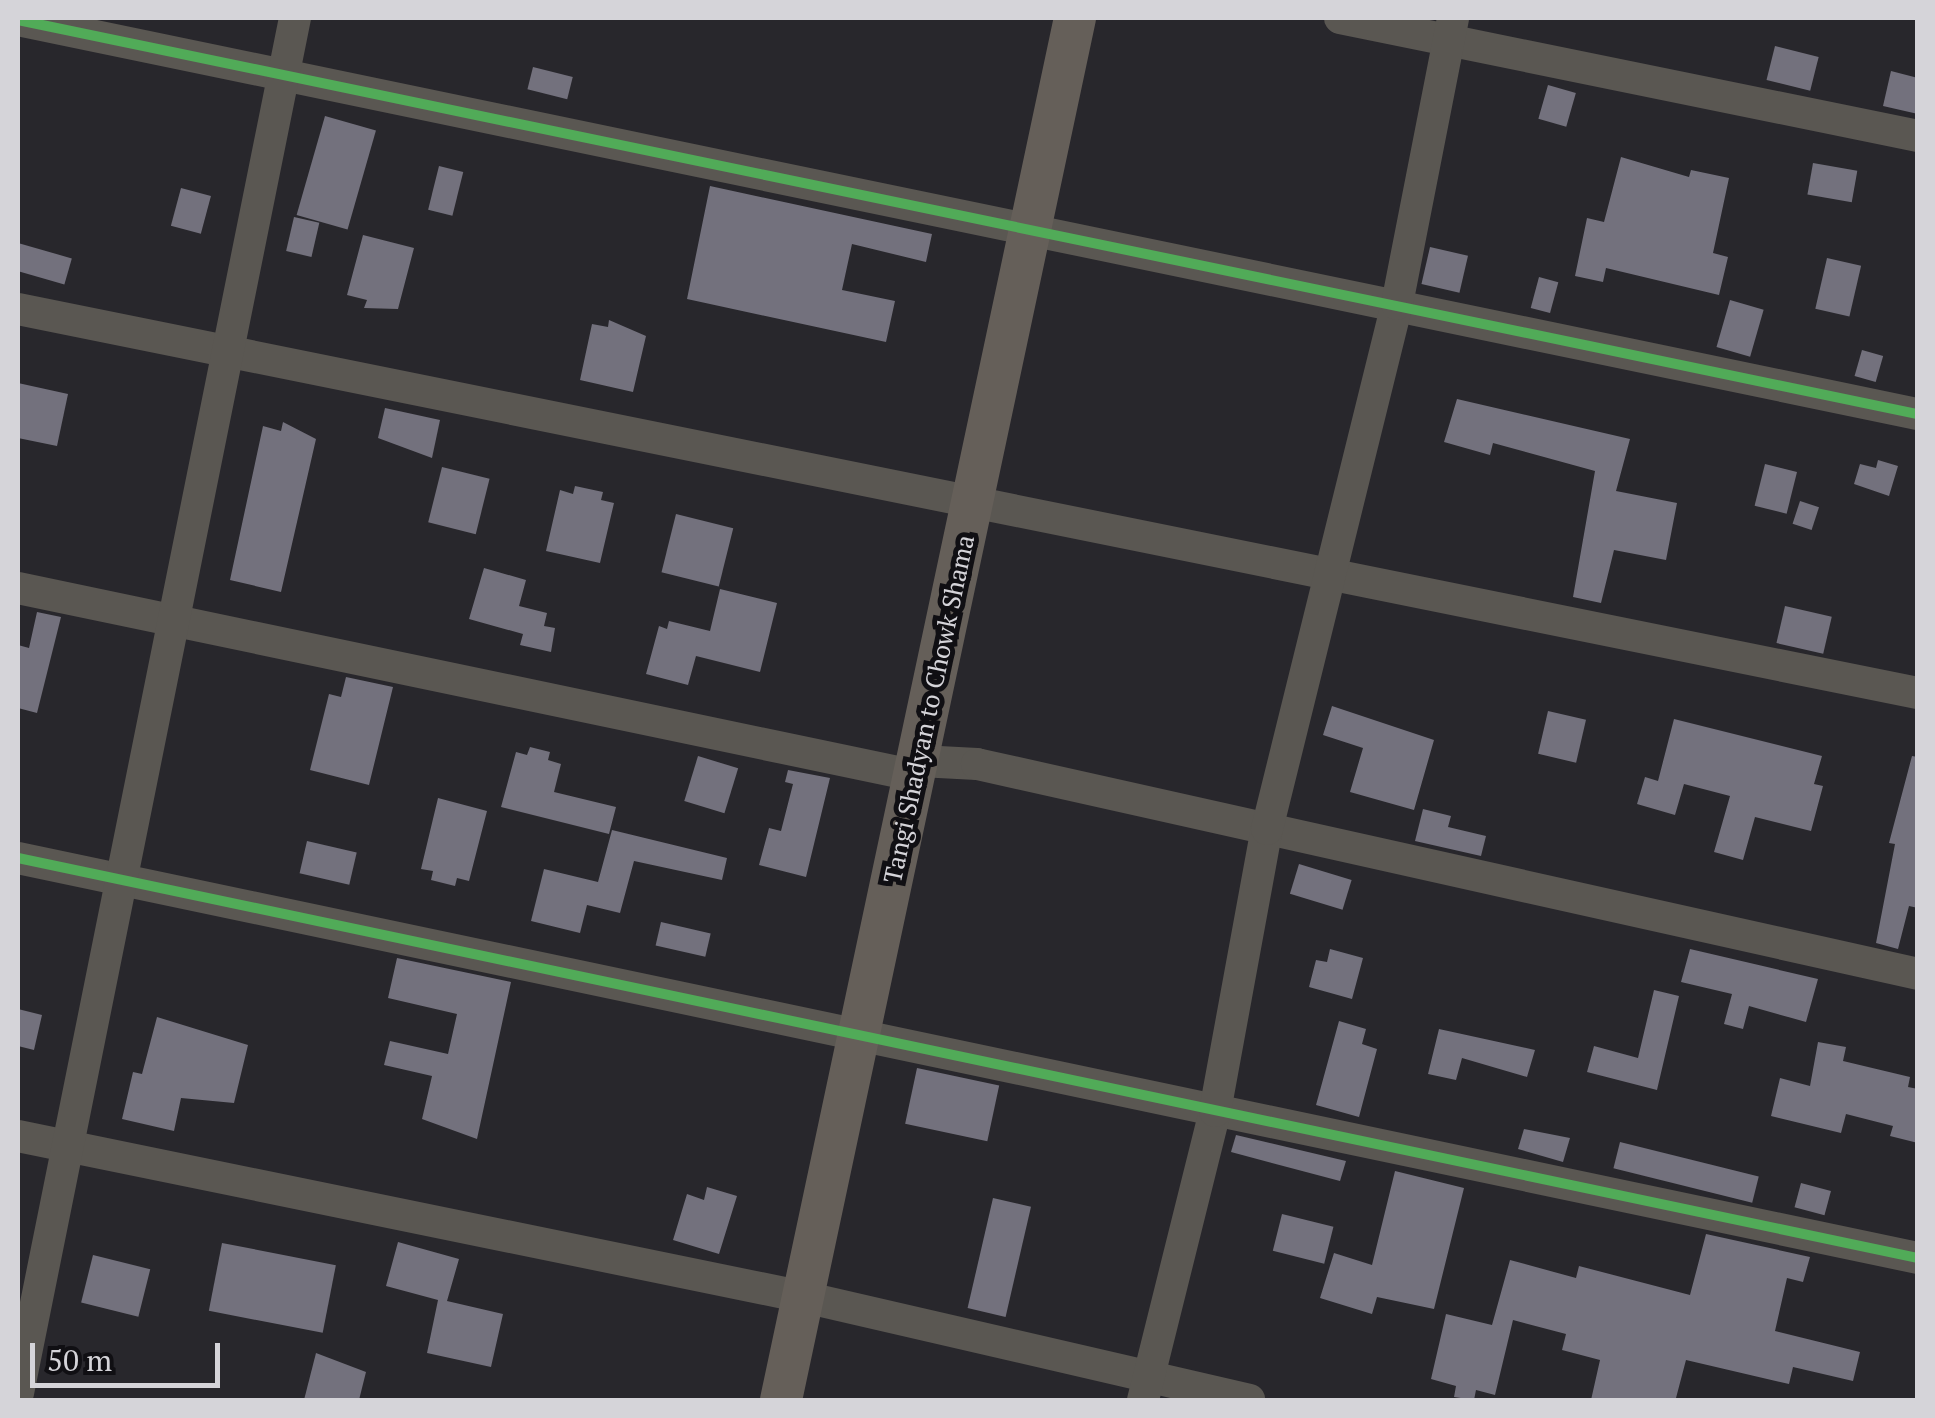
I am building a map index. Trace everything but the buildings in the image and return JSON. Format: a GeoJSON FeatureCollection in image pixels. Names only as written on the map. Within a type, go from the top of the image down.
{"type":"FeatureCollection","features":[{"type":"Feature","properties":{"kind":"main road","name":"Tangi Shadyan to Chowk Shama"},"geometry":{"type":"LineString","coordinates":[[782,1400],[1076,18]]}},
{"type":"Feature","properties":{"kind":"street"},"geometry":{"type":"LineString","coordinates":[[18,1393],[294,18]]}},
{"type":"Feature","properties":{"kind":"street"},"geometry":{"type":"LineString","coordinates":[[1340,18],[1452,29],[1918,136]]}},
{"type":"Feature","properties":{"kind":"street"},"geometry":{"type":"LineString","coordinates":[[18,20],[1918,414]]}},
{"type":"Feature","properties":{"kind":"street"},"geometry":{"type":"LineString","coordinates":[[1145,1390],[1215,1111],[1267,829],[1334,572],[1397,304],[1452,29]]}},
{"type":"Feature","properties":{"kind":"street"},"geometry":{"type":"LineString","coordinates":[[18,309],[1918,693]]}},
{"type":"Feature","properties":{"kind":"street"},"geometry":{"type":"LineString","coordinates":[[18,588],[918,768],[977,764],[1918,974]]}},
{"type":"Feature","properties":{"kind":"street"},"geometry":{"type":"LineString","coordinates":[[18,858],[862,1031],[1215,1111],[1918,1258]]}},
{"type":"Feature","properties":{"kind":"street"},"geometry":{"type":"LineString","coordinates":[[18,1136],[804,1297],[1145,1390],[1249,1400]]}},
{"type":"Feature","properties":{"kind":"cycle path"},"geometry":{"type":"LineString","coordinates":[[18,20],[1918,414]]}},
{"type":"Feature","properties":{"kind":"cycle path"},"geometry":{"type":"LineString","coordinates":[[18,858],[1918,1258]]}}]}
